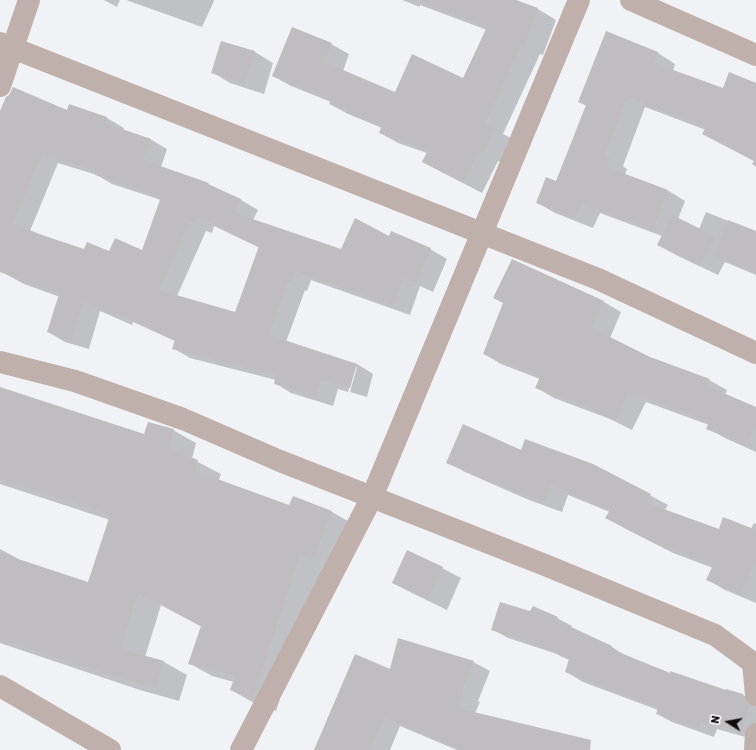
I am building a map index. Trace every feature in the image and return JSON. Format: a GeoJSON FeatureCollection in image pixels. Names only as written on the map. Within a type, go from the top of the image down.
{"type":"FeatureCollection","features":[{"type":"Feature","properties":{"kind":"street"},"geometry":{"type":"LineString","coordinates":[[0,86],[7,45],[29,0]]}},
{"type":"Feature","properties":{"kind":"street"},"geometry":{"type":"LineString","coordinates":[[241,750],[372,497],[579,0]]}},
{"type":"Feature","properties":{"kind":"street"},"geometry":{"type":"LineString","coordinates":[[631,0],[756,55]]}},
{"type":"Feature","properties":{"kind":"street"},"geometry":{"type":"LineString","coordinates":[[7,45],[598,280],[756,353]]}},
{"type":"Feature","properties":{"kind":"street"},"geometry":{"type":"LineString","coordinates":[[0,362],[75,381],[184,418],[280,460],[545,565],[715,635],[753,663],[756,695]]}},
{"type":"Feature","properties":{"kind":"street"},"geometry":{"type":"LineString","coordinates":[[0,686],[110,750]]}},
{"type":"Feature","properties":{"kind":"street"},"geometry":{"type":"LineString","coordinates":[[755,750],[756,734]]}},
{"type":"Feature","properties":{"kind":"building"},"geometry":{"type":"Polygon","coordinates":[[[423,0],[516,0],[538,8],[525,45],[522,44],[485,124],[495,128],[484,153],[479,151],[463,183],[422,162],[428,150],[379,133],[381,127],[329,104],[331,100],[272,76],[292,27],[332,43],[324,62],[395,92],[412,54],[463,78],[487,27],[422,3],[423,0]]]}},
{"type":"Feature","properties":{"kind":"building"},"geometry":{"type":"Polygon","coordinates":[[[606,31],[658,52],[654,63],[723,88],[729,72],[756,83],[756,162],[702,134],[706,127],[627,98],[605,156],[610,158],[607,167],[668,190],[653,230],[582,204],[575,219],[536,203],[546,177],[556,181],[586,105],[578,102],[606,31]]]}},
{"type":"Feature","properties":{"kind":"building"},"geometry":{"type":"Polygon","coordinates":[[[221,41],[255,51],[245,84],[211,73],[221,41]]]}},
{"type":"Feature","properties":{"kind":"building"},"geometry":{"type":"Polygon","coordinates":[[[13,87],[67,110],[69,104],[107,117],[105,123],[151,139],[143,160],[209,183],[208,184],[241,199],[235,213],[341,249],[355,218],[389,236],[391,231],[431,248],[416,283],[403,278],[393,306],[295,271],[291,282],[288,282],[269,335],[357,364],[350,388],[321,380],[316,397],[274,384],[276,375],[172,349],[175,340],[116,313],[115,316],[84,302],[72,340],[47,332],[59,294],[0,272],[0,111],[6,97],[9,95],[13,87]],[[42,154],[13,223],[39,234],[84,249],[87,242],[109,251],[115,238],[142,250],[161,197],[95,175],[96,171],[42,154]],[[197,217],[195,224],[190,222],[159,290],[235,312],[259,246],[197,217]]]}},
{"type":"Feature","properties":{"kind":"building"},"geometry":{"type":"Polygon","coordinates":[[[672,215],[715,236],[700,266],[657,245],[672,215]]]}},
{"type":"Feature","properties":{"kind":"building"},"geometry":{"type":"Polygon","coordinates":[[[728,220],[756,231],[756,273],[714,257],[728,220]]]}},
{"type":"Feature","properties":{"kind":"building"},"geometry":{"type":"Polygon","coordinates":[[[512,259],[604,301],[592,328],[650,357],[710,379],[707,386],[756,407],[756,425],[747,446],[706,429],[709,422],[629,392],[615,421],[591,409],[535,388],[540,377],[483,354],[503,303],[493,298],[512,259]]]}},
{"type":"Feature","properties":{"kind":"building"},"geometry":{"type":"Polygon","coordinates":[[[0,387],[144,434],[148,422],[174,429],[169,449],[198,460],[195,471],[289,505],[293,496],[332,511],[313,560],[300,555],[253,699],[230,690],[235,676],[188,664],[201,626],[138,593],[121,649],[164,661],[156,688],[116,677],[0,639],[0,553],[88,582],[110,515],[0,479],[0,387]]]}},
{"type":"Feature","properties":{"kind":"building"},"geometry":{"type":"Polygon","coordinates":[[[463,424],[521,450],[525,439],[593,464],[651,494],[647,503],[719,529],[723,517],[756,530],[756,560],[741,595],[706,580],[713,565],[655,543],[605,518],[610,510],[551,485],[545,502],[510,490],[446,463],[463,424]]]}},
{"type":"Feature","properties":{"kind":"building"},"geometry":{"type":"Polygon","coordinates":[[[407,550],[443,567],[428,600],[392,583],[407,550]]]}},
{"type":"Feature","properties":{"kind":"building"},"geometry":{"type":"Polygon","coordinates":[[[500,602],[530,611],[533,606],[558,617],[556,620],[612,646],[611,649],[670,673],[670,671],[726,690],[743,694],[746,702],[750,705],[742,732],[701,721],[699,729],[656,714],[658,708],[565,672],[569,659],[538,645],[491,630],[500,602]]]}},
{"type":"Feature","properties":{"kind":"building"},"geometry":{"type":"Polygon","coordinates":[[[398,638],[474,661],[457,708],[591,740],[590,750],[461,750],[384,718],[370,750],[314,750],[355,654],[390,669],[398,638]]]}}]}
